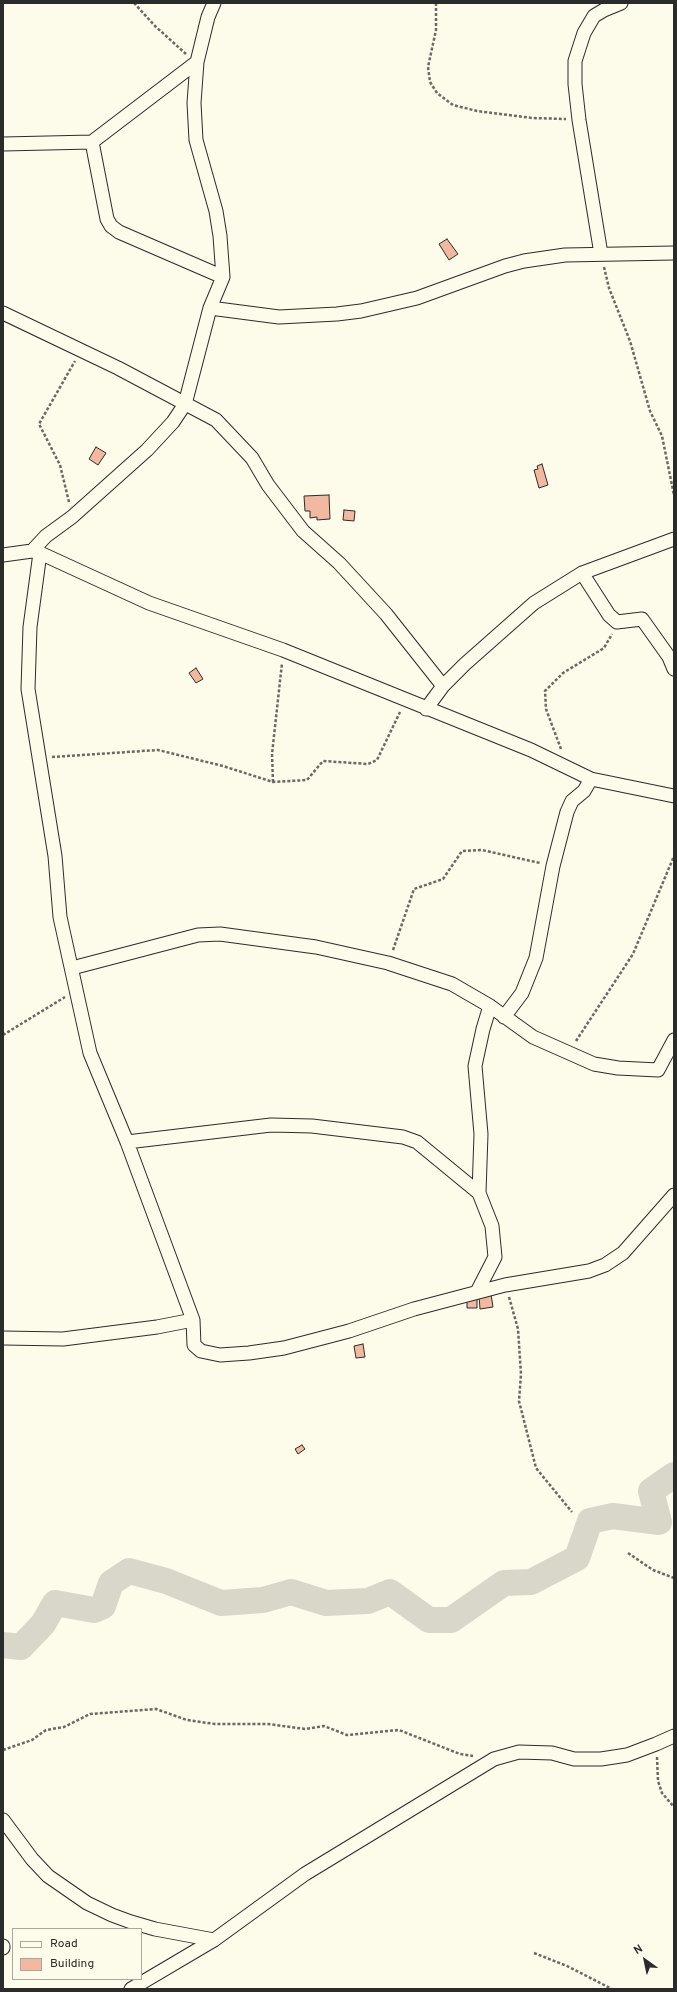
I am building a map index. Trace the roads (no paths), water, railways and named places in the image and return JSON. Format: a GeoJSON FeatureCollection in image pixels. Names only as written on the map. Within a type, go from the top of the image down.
{"type":"FeatureCollection","features":[{"type":"Feature","properties":{"kind":"street"},"geometry":{"type":"LineString","coordinates":[[214,3],[208,17],[197,61],[194,103],[196,140],[216,211],[222,251],[221,264],[223,277],[210,308],[185,404],[181,412],[164,434],[72,517],[46,536],[36,552],[30,627],[28,689],[54,856],[60,917],[90,1053],[126,1142],[193,1320],[194,1345],[200,1351],[220,1354],[249,1353],[284,1348],[349,1331],[414,1309],[477,1292],[505,1285],[589,1271],[605,1265],[623,1253],[674,1195]]}},
{"type":"Feature","properties":{"kind":"street"},"geometry":{"type":"LineString","coordinates":[[601,254],[579,120],[575,84],[576,61],[584,33],[594,16],[620,3]]}},
{"type":"Feature","properties":{"kind":"street"},"geometry":{"type":"LineString","coordinates":[[3,144],[92,142],[197,61]]}},
{"type":"Feature","properties":{"kind":"street"},"geometry":{"type":"LineString","coordinates":[[92,142],[107,219],[111,226],[119,232],[223,277]]}},
{"type":"Feature","properties":{"kind":"street"},"geometry":{"type":"LineString","coordinates":[[210,308],[279,317],[349,313],[417,298],[505,266],[524,261],[565,255],[674,253]]}},
{"type":"Feature","properties":{"kind":"street"},"geometry":{"type":"LineString","coordinates":[[3,312],[81,350],[216,420],[252,458],[268,485],[303,531],[339,563],[386,614],[443,686]]}},
{"type":"Feature","properties":{"kind":"street"},"geometry":{"type":"LineString","coordinates":[[426,709],[443,686],[465,664],[534,604],[582,573],[674,538]]}},
{"type":"Feature","properties":{"kind":"street"},"geometry":{"type":"LineString","coordinates":[[3,555],[36,552],[150,604],[283,650],[426,709],[531,750],[591,779],[674,796]]}},
{"type":"Feature","properties":{"kind":"street"},"geometry":{"type":"LineString","coordinates":[[582,573],[608,615],[617,622],[642,619],[669,657],[674,669]]}},
{"type":"Feature","properties":{"kind":"street"},"geometry":{"type":"LineString","coordinates":[[504,1017],[522,993],[536,958],[553,866],[567,812],[572,801],[584,791],[591,779]]}},
{"type":"Feature","properties":{"kind":"street"},"geometry":{"type":"LineString","coordinates":[[72,968],[198,935],[220,934],[316,947],[388,963],[452,984],[490,1006],[533,1037],[594,1064],[618,1068],[658,1070],[674,1040]]}},
{"type":"Feature","properties":{"kind":"street"},"geometry":{"type":"LineString","coordinates":[[477,1292],[495,1257],[492,1226],[479,1193],[481,1134],[475,1066],[483,1029],[490,1006]]}},
{"type":"Feature","properties":{"kind":"street"},"geometry":{"type":"LineString","coordinates":[[126,1142],[271,1125],[312,1126],[403,1137],[417,1142],[479,1193]]}},
{"type":"Feature","properties":{"kind":"street"},"geometry":{"type":"LineString","coordinates":[[3,1338],[63,1338],[157,1327],[193,1320]]}},
{"type":"Feature","properties":{"kind":"street"},"geometry":{"type":"LineString","coordinates":[[131,1989],[214,1940],[305,1874],[494,1759],[519,1752],[552,1753],[574,1759],[601,1759],[627,1754],[674,1736]]}},
{"type":"Feature","properties":{"kind":"street"},"geometry":{"type":"LineString","coordinates":[[3,1820],[32,1859],[48,1876],[87,1903],[112,1915],[155,1929],[214,1940]]}},
{"type":"Feature","properties":{"kind":"waterway"},"geometry":{"type":"LineString","coordinates":[[3,1645],[21,1647],[43,1624],[55,1603],[94,1610],[103,1606],[111,1583],[129,1571],[166,1581],[221,1603],[263,1600],[291,1592],[326,1603],[368,1601],[390,1592],[429,1620],[451,1620],[504,1583],[531,1582],[577,1558],[590,1521],[613,1516],[659,1522],[651,1491],[674,1475]]}}]}
